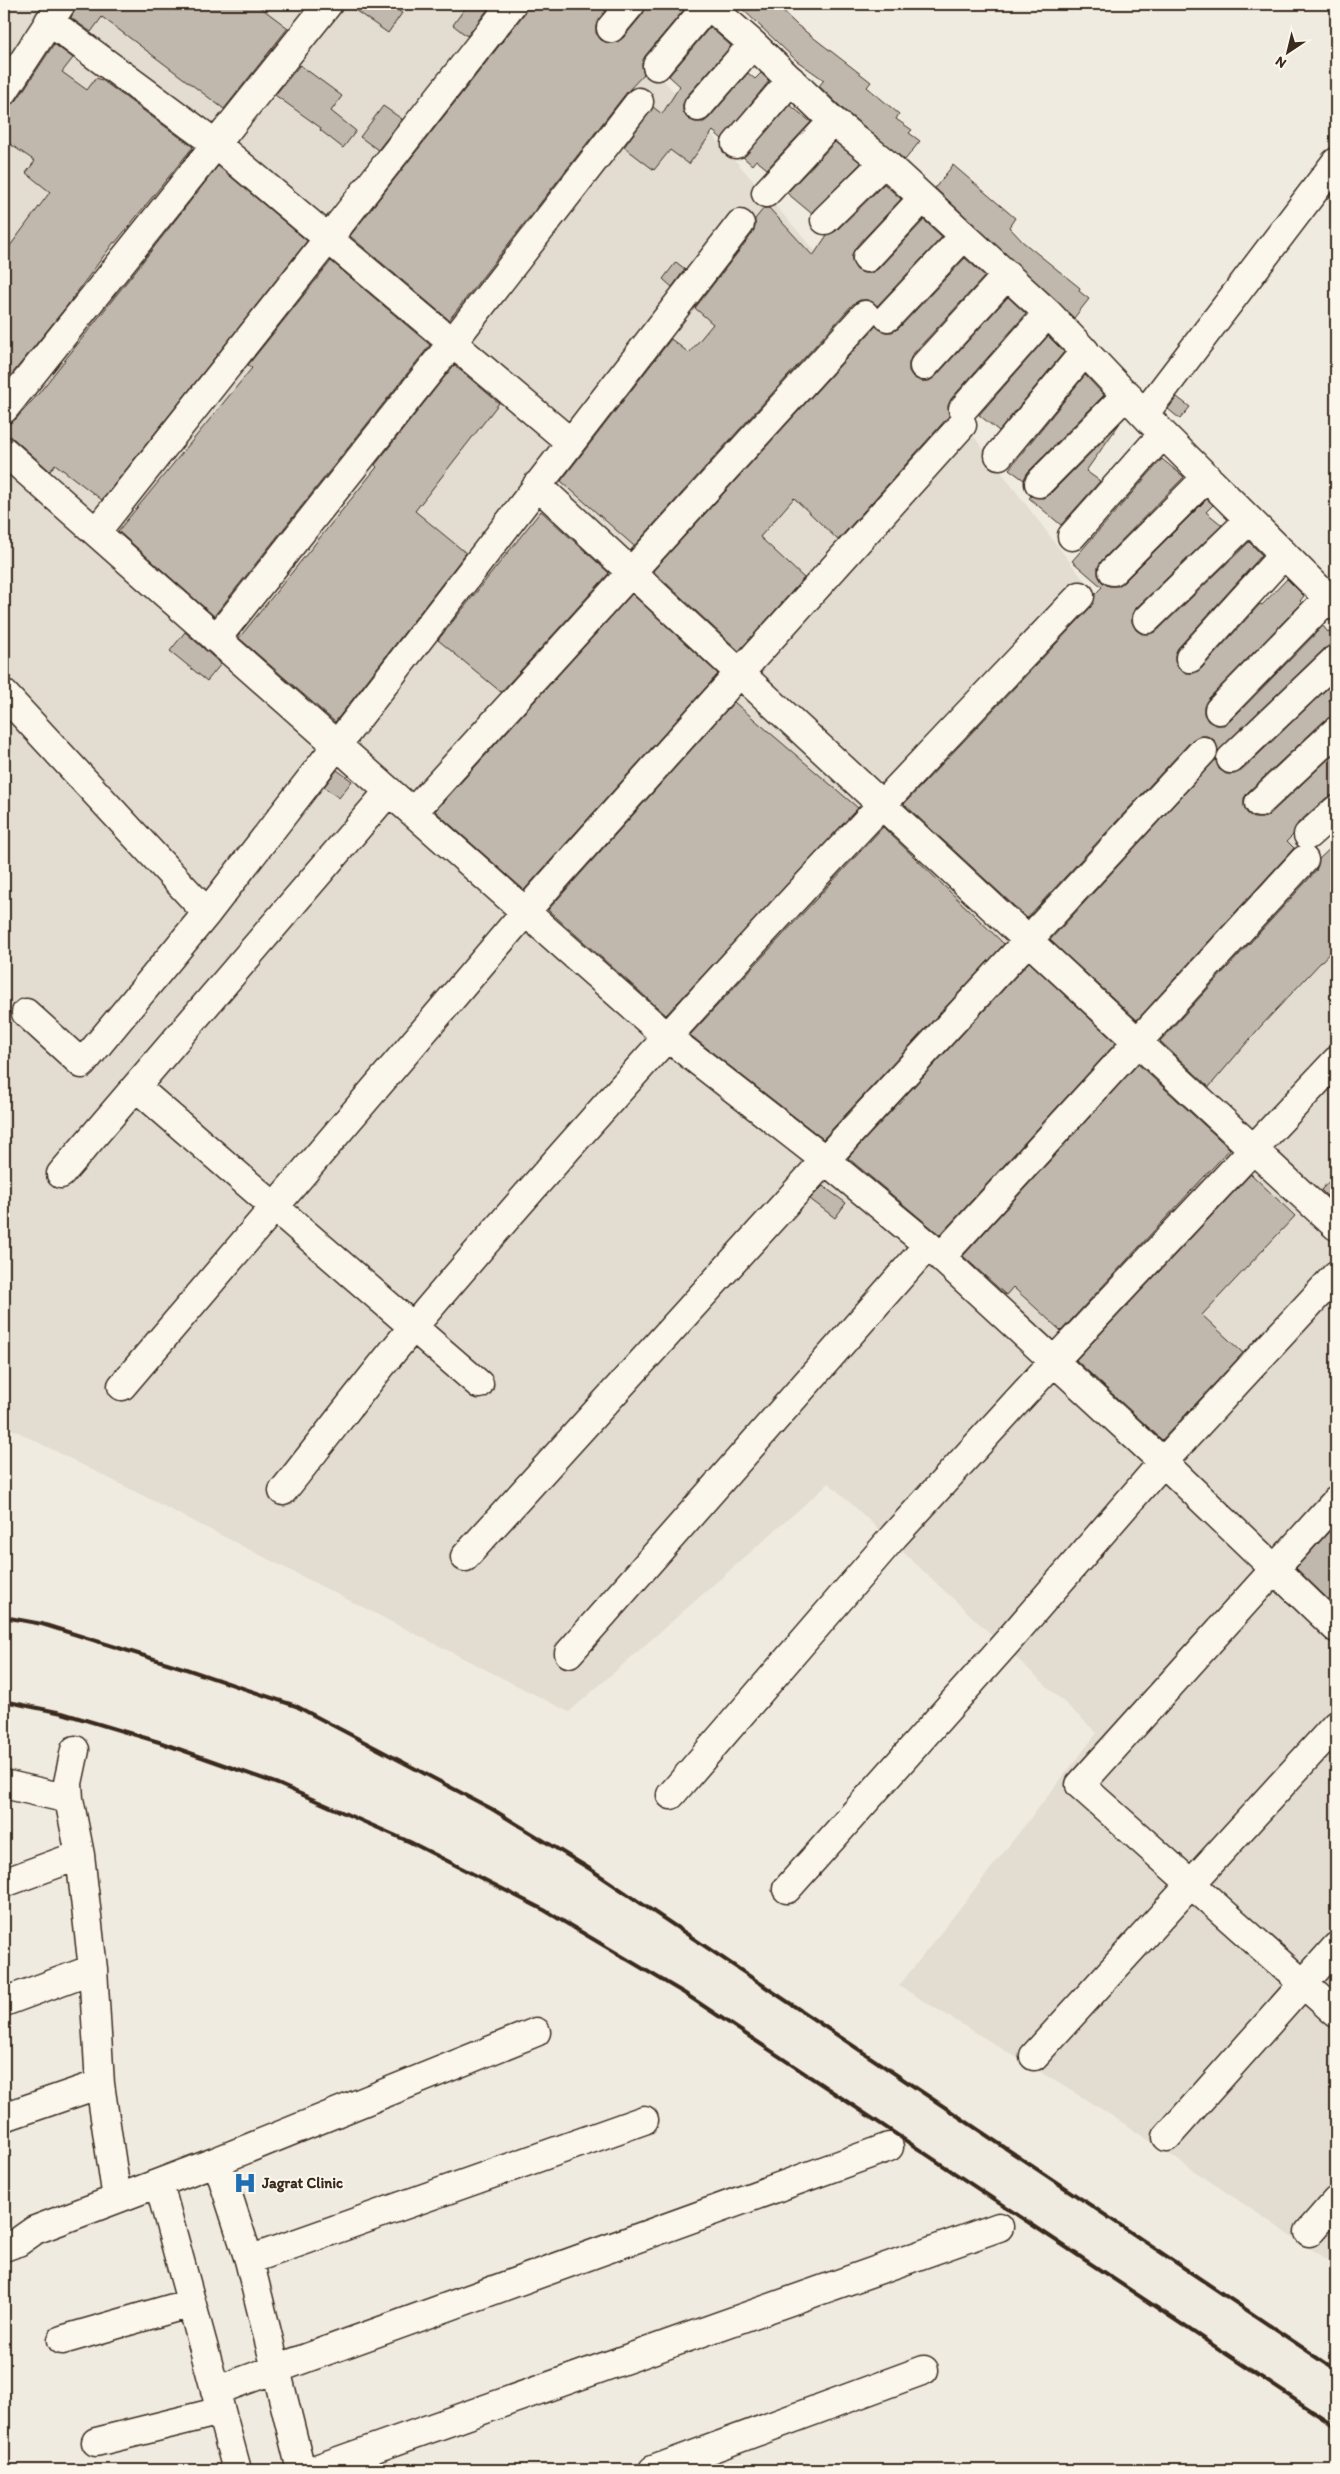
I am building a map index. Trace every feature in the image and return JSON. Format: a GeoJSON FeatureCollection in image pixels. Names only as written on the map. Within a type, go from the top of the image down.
{"type":"FeatureCollection","features":[{"type":"Feature","properties":{"kind":"street"},"geometry":{"type":"LineString","coordinates":[[4,409],[328,4]]}},
{"type":"Feature","properties":{"kind":"street"},"geometry":{"type":"LineString","coordinates":[[96,532],[512,4]]}},
{"type":"Feature","properties":{"kind":"street"},"geometry":{"type":"LineString","coordinates":[[610,28],[631,4]]}},
{"type":"Feature","properties":{"kind":"street"},"geometry":{"type":"LineString","coordinates":[[657,66],[708,4],[753,44],[833,121],[884,162],[1048,313],[1163,434],[1332,602],[1219,710]]}},
{"type":"Feature","properties":{"kind":"street"},"geometry":{"type":"LineString","coordinates":[[4,92],[55,12],[217,144],[570,442]]}},
{"type":"Feature","properties":{"kind":"street"},"geometry":{"type":"LineString","coordinates":[[698,107],[753,44]]}},
{"type":"Feature","properties":{"kind":"street"},"geometry":{"type":"LineString","coordinates":[[736,144],[791,80]]}},
{"type":"Feature","properties":{"kind":"street"},"geometry":{"type":"LineString","coordinates":[[216,639],[452,343],[639,102]]}},
{"type":"Feature","properties":{"kind":"street"},"geometry":{"type":"LineString","coordinates":[[766,193],[833,121]]}},
{"type":"Feature","properties":{"kind":"street"},"geometry":{"type":"LineString","coordinates":[[825,220],[884,162]]}},
{"type":"Feature","properties":{"kind":"street"},"geometry":{"type":"LineString","coordinates":[[1039,483],[1136,404],[1336,162]]}},
{"type":"Feature","properties":{"kind":"street"},"geometry":{"type":"LineString","coordinates":[[867,258],[923,198]]}},
{"type":"Feature","properties":{"kind":"street"},"geometry":{"type":"LineString","coordinates":[[26,1013],[82,1064],[207,913],[740,224]]}},
{"type":"Feature","properties":{"kind":"street"},"geometry":{"type":"LineString","coordinates":[[413,812],[631,573],[876,316],[964,236]]}},
{"type":"Feature","properties":{"kind":"street"},"geometry":{"type":"LineString","coordinates":[[924,366],[1007,275]]}},
{"type":"Feature","properties":{"kind":"street"},"geometry":{"type":"LineString","coordinates":[[122,1386],[526,911],[962,417],[1048,313]]}},
{"type":"Feature","properties":{"kind":"street"},"geometry":{"type":"LineString","coordinates":[[1000,455],[1085,351]]}},
{"type":"Feature","properties":{"kind":"street"},"geometry":{"type":"LineString","coordinates":[[1072,536],[1163,434]]}},
{"type":"Feature","properties":{"kind":"street"},"geometry":{"type":"LineString","coordinates":[[4,451],[666,1036],[825,1160],[934,1251],[1163,1462],[1336,1628]]}},
{"type":"Feature","properties":{"kind":"street"},"geometry":{"type":"LineString","coordinates":[[1113,571],[1207,477]]}},
{"type":"Feature","properties":{"kind":"street"},"geometry":{"type":"LineString","coordinates":[[537,485],[1336,1226]]}},
{"type":"Feature","properties":{"kind":"street"},"geometry":{"type":"LineString","coordinates":[[1147,619],[1249,520]]}},
{"type":"Feature","properties":{"kind":"street"},"geometry":{"type":"LineString","coordinates":[[1190,658],[1284,554]]}},
{"type":"Feature","properties":{"kind":"street"},"geometry":{"type":"LineString","coordinates":[[283,1490],[413,1327],[666,1036],[880,804],[1080,596]]}},
{"type":"Feature","properties":{"kind":"street"},"geometry":{"type":"LineString","coordinates":[[1231,759],[1336,659]]}},
{"type":"Feature","properties":{"kind":"street"},"geometry":{"type":"LineString","coordinates":[[4,694],[207,913]]}},
{"type":"Feature","properties":{"kind":"street"},"geometry":{"type":"LineString","coordinates":[[1259,803],[1336,731]]}},
{"type":"Feature","properties":{"kind":"street"},"geometry":{"type":"LineString","coordinates":[[465,1557],[825,1160],[1203,751]]}},
{"type":"Feature","properties":{"kind":"street"},"geometry":{"type":"LineString","coordinates":[[60,1174],[389,791]]}},
{"type":"Feature","properties":{"kind":"street"},"geometry":{"type":"LineString","coordinates":[[569,1653],[934,1251],[1138,1043],[1306,848],[1336,810]]}},
{"type":"Feature","properties":{"kind":"street"},"geometry":{"type":"LineString","coordinates":[[670,1795],[894,1536],[1054,1361],[1336,1061]]}},
{"type":"Feature","properties":{"kind":"street"},"geometry":{"type":"LineString","coordinates":[[136,1087],[479,1384]]}},
{"type":"Feature","properties":{"kind":"street"},"geometry":{"type":"LineString","coordinates":[[787,1889],[1008,1641],[1163,1462],[1336,1275]]}},
{"type":"Feature","properties":{"kind":"street"},"geometry":{"type":"LineString","coordinates":[[1336,1501],[1080,1785],[1336,2013]]}},
{"type":"Feature","properties":{"kind":"street"},"geometry":{"type":"LineString","coordinates":[[1034,2056],[1336,1725]]}},
{"type":"Feature","properties":{"kind":"street"},"geometry":{"type":"LineString","coordinates":[[76,1750],[68,1783],[69,1799],[80,1855],[93,1969],[100,2084],[117,2199]]}},
{"type":"Feature","properties":{"kind":"street"},"geometry":{"type":"LineString","coordinates":[[4,1784],[69,1799]]}},
{"type":"Feature","properties":{"kind":"street"},"geometry":{"type":"LineString","coordinates":[[4,1883],[80,1855]]}},
{"type":"Feature","properties":{"kind":"street"},"geometry":{"type":"LineString","coordinates":[[1167,2137],[1336,1948]]}},
{"type":"Feature","properties":{"kind":"street"},"geometry":{"type":"LineString","coordinates":[[4,2002],[93,1969]]}},
{"type":"Feature","properties":{"kind":"street"},"geometry":{"type":"LineString","coordinates":[[4,2247],[18,2242],[35,2230],[217,2162],[536,2032]]}},
{"type":"Feature","properties":{"kind":"street"},"geometry":{"type":"LineString","coordinates":[[4,2118],[100,2084]]}},
{"type":"Feature","properties":{"kind":"street"},"geometry":{"type":"LineString","coordinates":[[249,2260],[644,2120]]}},
{"type":"Feature","properties":{"kind":"street"},"geometry":{"type":"LineString","coordinates":[[96,2442],[218,2401],[277,2369],[889,2147]]}},
{"type":"Feature","properties":{"kind":"street"},"geometry":{"type":"LineString","coordinates":[[217,2162],[249,2260],[300,2470]]}},
{"type":"Feature","properties":{"kind":"street"},"geometry":{"type":"LineString","coordinates":[[159,2184],[237,2470]]}},
{"type":"Feature","properties":{"kind":"street"},"geometry":{"type":"LineString","coordinates":[[1309,2232],[1336,2201]]}},
{"type":"Feature","properties":{"kind":"street"},"geometry":{"type":"LineString","coordinates":[[314,2470],[999,2227]]}},
{"type":"Feature","properties":{"kind":"street"},"geometry":{"type":"LineString","coordinates":[[4,2232],[15,2228],[35,2230]]}},
{"type":"Feature","properties":{"kind":"street"},"geometry":{"type":"LineString","coordinates":[[62,2340],[191,2303]]}},
{"type":"Feature","properties":{"kind":"street"},"geometry":{"type":"LineString","coordinates":[[653,2470],[924,2370]]}},
{"type":"Feature","properties":{"kind":"shaded area"},"geometry":{"type":"Polygon","coordinates":[[[4,4],[581,4],[589,19],[652,67],[933,383],[1235,778],[1336,886],[1336,2266],[1111,2115],[899,1986],[1097,1733],[829,1483],[569,1712],[4,1425],[4,1209],[6,1206],[4,1204],[4,4]]]}},
{"type":"Feature","properties":{"kind":"building"},"geometry":{"type":"Polygon","coordinates":[[[76,4],[256,4],[288,28],[224,109],[102,17],[91,32],[71,18],[76,4]]]}},
{"type":"Feature","properties":{"kind":"building"},"geometry":{"type":"Polygon","coordinates":[[[346,4],[388,4],[402,13],[388,33],[346,4]]]}},
{"type":"Feature","properties":{"kind":"building"},"geometry":{"type":"Polygon","coordinates":[[[468,4],[492,4],[467,36],[453,25],[468,4]]]}},
{"type":"Feature","properties":{"kind":"building"},"geometry":{"type":"Polygon","coordinates":[[[527,4],[611,4],[596,26],[596,33],[601,40],[609,43],[617,42],[623,38],[643,14],[646,4],[662,4],[670,10],[675,4],[687,6],[645,56],[642,64],[644,74],[627,92],[449,320],[350,236],[524,14],[527,4]]]}},
{"type":"Feature","properties":{"kind":"building"},"geometry":{"type":"Polygon","coordinates":[[[737,4],[775,4],[797,25],[871,82],[867,87],[899,114],[896,119],[912,130],[909,133],[920,141],[905,160],[843,109],[819,86],[824,80],[797,61],[737,4]]]}},
{"type":"Feature","properties":{"kind":"building"},"geometry":{"type":"Polygon","coordinates":[[[710,27],[731,46],[686,97],[683,104],[683,112],[687,118],[695,122],[704,122],[748,73],[755,79],[761,73],[769,81],[722,139],[713,131],[689,164],[670,150],[654,170],[624,147],[653,107],[662,114],[680,86],[669,76],[710,27]]]}},
{"type":"Feature","properties":{"kind":"building"},"geometry":{"type":"Polygon","coordinates":[[[54,44],[73,58],[62,72],[87,90],[96,78],[102,80],[193,147],[114,242],[66,307],[4,384],[4,254],[50,192],[26,173],[35,161],[4,140],[4,110],[17,100],[54,44]]]}},
{"type":"Feature","properties":{"kind":"building"},"geometry":{"type":"Polygon","coordinates":[[[300,65],[342,96],[331,111],[356,131],[343,148],[320,130],[321,128],[275,95],[300,65]]]}},
{"type":"Feature","properties":{"kind":"building"},"geometry":{"type":"Polygon","coordinates":[[[790,105],[811,122],[767,169],[756,160],[752,165],[743,157],[790,105]]]}},
{"type":"Feature","properties":{"kind":"building"},"geometry":{"type":"Polygon","coordinates":[[[383,106],[402,119],[378,150],[360,137],[383,106]]]}},
{"type":"Feature","properties":{"kind":"building"},"geometry":{"type":"Polygon","coordinates":[[[835,142],[861,163],[811,213],[787,193],[835,142]]]}},
{"type":"Feature","properties":{"kind":"building"},"geometry":{"type":"Polygon","coordinates":[[[953,165],[1015,218],[1009,227],[1023,242],[1080,288],[1079,291],[1089,299],[1074,318],[935,188],[953,165]]]}},
{"type":"Feature","properties":{"kind":"building"},"geometry":{"type":"Polygon","coordinates":[[[218,166],[307,241],[102,500],[55,464],[50,471],[14,439],[4,436],[4,424],[16,419],[39,393],[218,166]]]}},
{"type":"Feature","properties":{"kind":"building"},"geometry":{"type":"Polygon","coordinates":[[[884,184],[901,199],[855,248],[852,262],[857,270],[871,273],[878,269],[924,220],[942,237],[877,306],[868,300],[860,300],[853,304],[634,546],[561,481],[671,339],[689,353],[713,324],[695,308],[752,234],[755,227],[755,219],[764,208],[769,208],[813,256],[827,235],[836,231],[884,184]]]}},
{"type":"Feature","properties":{"kind":"building"},"geometry":{"type":"Polygon","coordinates":[[[965,258],[985,276],[912,355],[909,371],[913,377],[921,381],[929,381],[935,377],[1008,297],[1026,314],[951,399],[948,406],[949,416],[838,540],[794,498],[760,537],[804,578],[739,651],[653,571],[876,326],[885,332],[892,332],[899,328],[965,258]]]}},
{"type":"Feature","properties":{"kind":"building"},"geometry":{"type":"Polygon","coordinates":[[[331,261],[430,345],[214,616],[118,531],[252,368],[248,365],[331,261]]]}},
{"type":"Feature","properties":{"kind":"building"},"geometry":{"type":"Polygon","coordinates":[[[676,262],[685,269],[672,287],[663,279],[676,262]]]}},
{"type":"Feature","properties":{"kind":"building"},"geometry":{"type":"Polygon","coordinates":[[[1048,336],[1064,352],[999,431],[979,415],[1048,336]]]}},
{"type":"Feature","properties":{"kind":"building"},"geometry":{"type":"Polygon","coordinates":[[[454,365],[499,403],[415,511],[466,553],[335,722],[239,638],[377,467],[375,465],[454,365]]]}},
{"type":"Feature","properties":{"kind":"building"},"geometry":{"type":"Polygon","coordinates":[[[1085,375],[1104,395],[1028,472],[1024,480],[1009,469],[1085,375]]]}},
{"type":"Feature","properties":{"kind":"building"},"geometry":{"type":"Polygon","coordinates":[[[1177,397],[1190,407],[1180,419],[1168,409],[1177,397]]]}},
{"type":"Feature","properties":{"kind":"building"},"geometry":{"type":"Polygon","coordinates":[[[1120,423],[1086,471],[1100,481],[1061,525],[1029,498],[1031,496],[1043,498],[1050,494],[1120,423]]]}},
{"type":"Feature","properties":{"kind":"building"},"geometry":{"type":"Polygon","coordinates":[[[1162,459],[1184,477],[1102,560],[1098,567],[1098,575],[1102,582],[1109,586],[1118,586],[1124,582],[1207,499],[1213,505],[1206,512],[1222,525],[1136,608],[1132,614],[1132,622],[1136,630],[1142,634],[1150,634],[1158,630],[1249,542],[1262,555],[1178,648],[1175,662],[1179,669],[1187,673],[1194,673],[1201,669],[1260,604],[1262,605],[1287,579],[1304,596],[1300,601],[1302,603],[1208,699],[1204,707],[1204,714],[1208,721],[1216,725],[1224,725],[1230,721],[1323,626],[1328,632],[1336,624],[1336,644],[1325,648],[1218,751],[1214,740],[1207,736],[1199,736],[1192,740],[1027,918],[904,804],[1091,607],[1095,594],[1102,587],[1072,561],[1162,459]]]}},
{"type":"Feature","properties":{"kind":"building"},"geometry":{"type":"Polygon","coordinates":[[[541,511],[609,573],[501,692],[438,640],[541,511]]]}},
{"type":"Feature","properties":{"kind":"building"},"geometry":{"type":"Polygon","coordinates":[[[632,594],[718,674],[524,890],[435,811],[632,594]]]}},
{"type":"Feature","properties":{"kind":"building"},"geometry":{"type":"Polygon","coordinates":[[[185,632],[221,664],[207,681],[170,651],[185,632]]]}},
{"type":"Feature","properties":{"kind":"building"},"geometry":{"type":"Polygon","coordinates":[[[1336,680],[1336,694],[1329,700],[1336,708],[1336,716],[1325,720],[1248,792],[1244,798],[1244,806],[1247,813],[1254,818],[1262,818],[1269,815],[1336,752],[1336,795],[1326,798],[1298,823],[1293,835],[1287,841],[1294,848],[1137,1020],[1050,940],[1216,759],[1219,769],[1226,774],[1234,774],[1241,771],[1336,680]]]}},
{"type":"Feature","properties":{"kind":"building"},"geometry":{"type":"Polygon","coordinates":[[[734,702],[858,808],[666,1015],[548,910],[734,702]]]}},
{"type":"Feature","properties":{"kind":"building"},"geometry":{"type":"Polygon","coordinates":[[[337,770],[352,781],[339,798],[324,787],[337,770]]]}},
{"type":"Feature","properties":{"kind":"building"},"geometry":{"type":"Polygon","coordinates":[[[883,827],[1004,944],[823,1139],[690,1035],[883,827]]]}},
{"type":"Feature","properties":{"kind":"building"},"geometry":{"type":"Polygon","coordinates":[[[1336,843],[1336,946],[1261,1026],[1209,1087],[1160,1041],[1316,871],[1319,859],[1336,843]]]}},
{"type":"Feature","properties":{"kind":"building"},"geometry":{"type":"Polygon","coordinates":[[[1029,962],[1116,1043],[940,1235],[848,1158],[1029,962]]]}},
{"type":"Feature","properties":{"kind":"building"},"geometry":{"type":"Polygon","coordinates":[[[1138,1064],[1230,1149],[1061,1331],[1013,1287],[1006,1295],[963,1256],[1138,1064]]]}},
{"type":"Feature","properties":{"kind":"building"},"geometry":{"type":"Polygon","coordinates":[[[1251,1174],[1295,1216],[1202,1315],[1243,1353],[1162,1440],[1076,1360],[1251,1174]]]}},
{"type":"Feature","properties":{"kind":"building"},"geometry":{"type":"Polygon","coordinates":[[[1336,1174],[1336,1205],[1321,1190],[1336,1174]]]}},
{"type":"Feature","properties":{"kind":"building"},"geometry":{"type":"Polygon","coordinates":[[[823,1186],[846,1203],[835,1218],[810,1199],[823,1186]]]}},
{"type":"Feature","properties":{"kind":"building"},"geometry":{"type":"Polygon","coordinates":[[[1336,1524],[1336,1607],[1296,1568],[1336,1524]]]}},
{"type":"Feature","properties":{"kind":"railway"},"geometry":{"type":"LineString","coordinates":[[4,1617],[42,1624],[296,1706],[492,1809],[590,1869],[1336,2370]]}},
{"type":"Feature","properties":{"kind":"railway"},"geometry":{"type":"LineString","coordinates":[[4,1701],[62,1713],[159,1742],[278,1784],[410,1842],[544,1910],[684,1993],[1336,2427]]}},
{"type":"Feature","properties":{"kind":"place","name":"Jagrat Clinic"},"geometry":{"type":"Point","coordinates":[245,2183]}}]}
